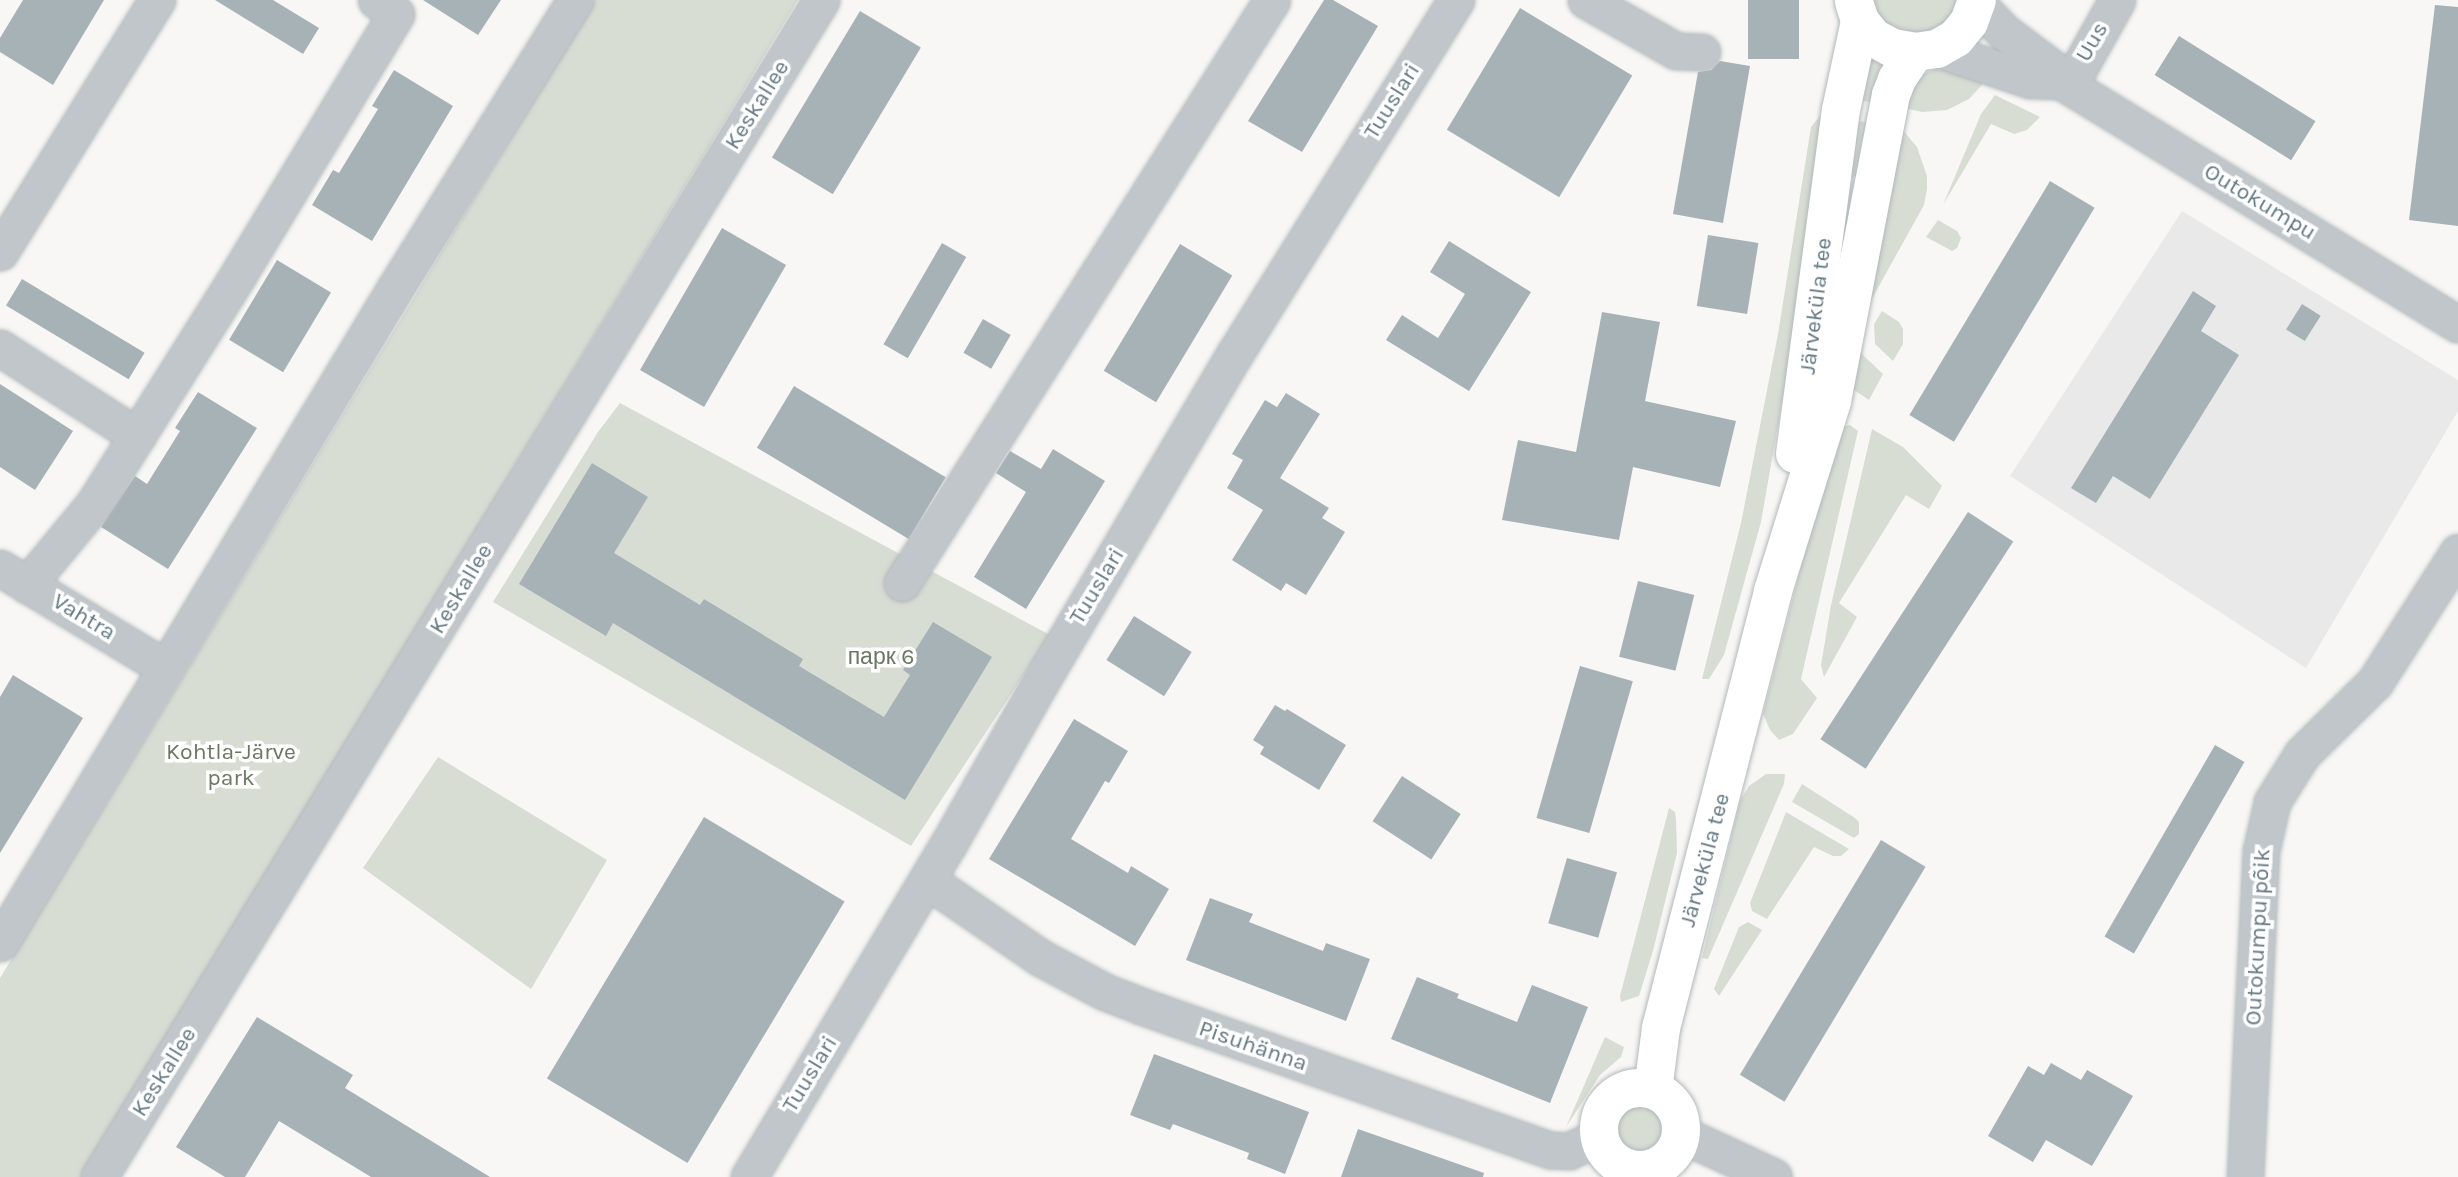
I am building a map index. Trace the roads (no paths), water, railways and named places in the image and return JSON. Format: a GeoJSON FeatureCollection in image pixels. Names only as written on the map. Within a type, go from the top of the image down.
{"type":"FeatureCollection","features":[{"type":"Feature","properties":{"kind":"main road"},"geometry":{"type":"LineString","coordinates":[[1856,10],[1874,38],[1894,48],[1926,50],[1956,38],[1969,23],[1977,2]]}},
{"type":"Feature","properties":{"kind":"main road","name":"Järveküla tee"},"geometry":{"type":"LineString","coordinates":[[1773,591],[1804,397],[1856,10]]}},
{"type":"Feature","properties":{"kind":"main road","name":"Järveküla tee"},"geometry":{"type":"LineString","coordinates":[[1653,1090],[1661,1028],[1773,591],[1832,401],[1891,95],[1897,79],[1926,50]]}},
{"type":"Feature","properties":{"kind":"main road"},"geometry":{"type":"LineString","coordinates":[[1626,1090],[1653,1090],[1664,1095],[1678,1111],[1681,1134],[1669,1158],[1658,1166],[1631,1169],[1610,1159],[1602,1115],[1614,1098],[1626,1090]]}},
{"type":"Feature","properties":{"kind":"street"},"geometry":{"type":"LineString","coordinates":[[0,252],[157,0]]}},
{"type":"Feature","properties":{"kind":"street"},"geometry":{"type":"LineString","coordinates":[[13,577],[94,504],[137,436],[396,14],[376,0]]}},
{"type":"Feature","properties":{"kind":"street"},"geometry":{"type":"LineString","coordinates":[[0,943],[401,279],[575,0]]}},
{"type":"Feature","properties":{"kind":"street","name":"Keskallee"},"geometry":{"type":"LineString","coordinates":[[99,1177],[821,0]]}},
{"type":"Feature","properties":{"kind":"street"},"geometry":{"type":"LineString","coordinates":[[902,583],[1272,0]]}},
{"type":"Feature","properties":{"kind":"street"},"geometry":{"type":"LineString","coordinates":[[1586,0],[1676,51],[1702,52]]}},
{"type":"Feature","properties":{"kind":"street","name":"Uus"},"geometry":{"type":"LineString","coordinates":[[2065,83],[2117,0]]}},
{"type":"Feature","properties":{"kind":"street","name":"Outokumpu"},"geometry":{"type":"LineString","coordinates":[[1977,2],[2004,32],[2052,68],[2065,83],[2458,324]]}},
{"type":"Feature","properties":{"kind":"street","name":"Tuuslari"},"geometry":{"type":"LineString","coordinates":[[749,1177],[1443,5]]}},
{"type":"Feature","properties":{"kind":"street","name":"Outokumpu"},"geometry":{"type":"LineString","coordinates":[[1926,50],[2029,80],[2065,83]]}},
{"type":"Feature","properties":{"kind":"street"},"geometry":{"type":"LineString","coordinates":[[0,348],[137,436]]}},
{"type":"Feature","properties":{"kind":"street","name":"Outokumpu põik"},"geometry":{"type":"LineString","coordinates":[[2245,1177],[2248,1164],[2260,851],[2272,802],[2302,754],[2375,682],[2458,552]]}},
{"type":"Feature","properties":{"kind":"street","name":"Vahtra"},"geometry":{"type":"LineString","coordinates":[[13,577],[166,667]]}},
{"type":"Feature","properties":{"kind":"street","name":"Pisuhänna"},"geometry":{"type":"LineString","coordinates":[[927,880],[1041,958],[1129,1002],[1551,1150],[1610,1159]]}},
{"type":"Feature","properties":{"kind":"street"},"geometry":{"type":"LineString","coordinates":[[1681,1134],[1774,1177]]}},
{"type":"Feature","properties":{"kind":"park label","name":"парк 6"},"geometry":{"type":"Point","coordinates":[881,657]}},
{"type":"Feature","properties":{"kind":"park label","name":"Kohtla-Järve park"},"geometry":{"type":"Point","coordinates":[231,765]}}]}
